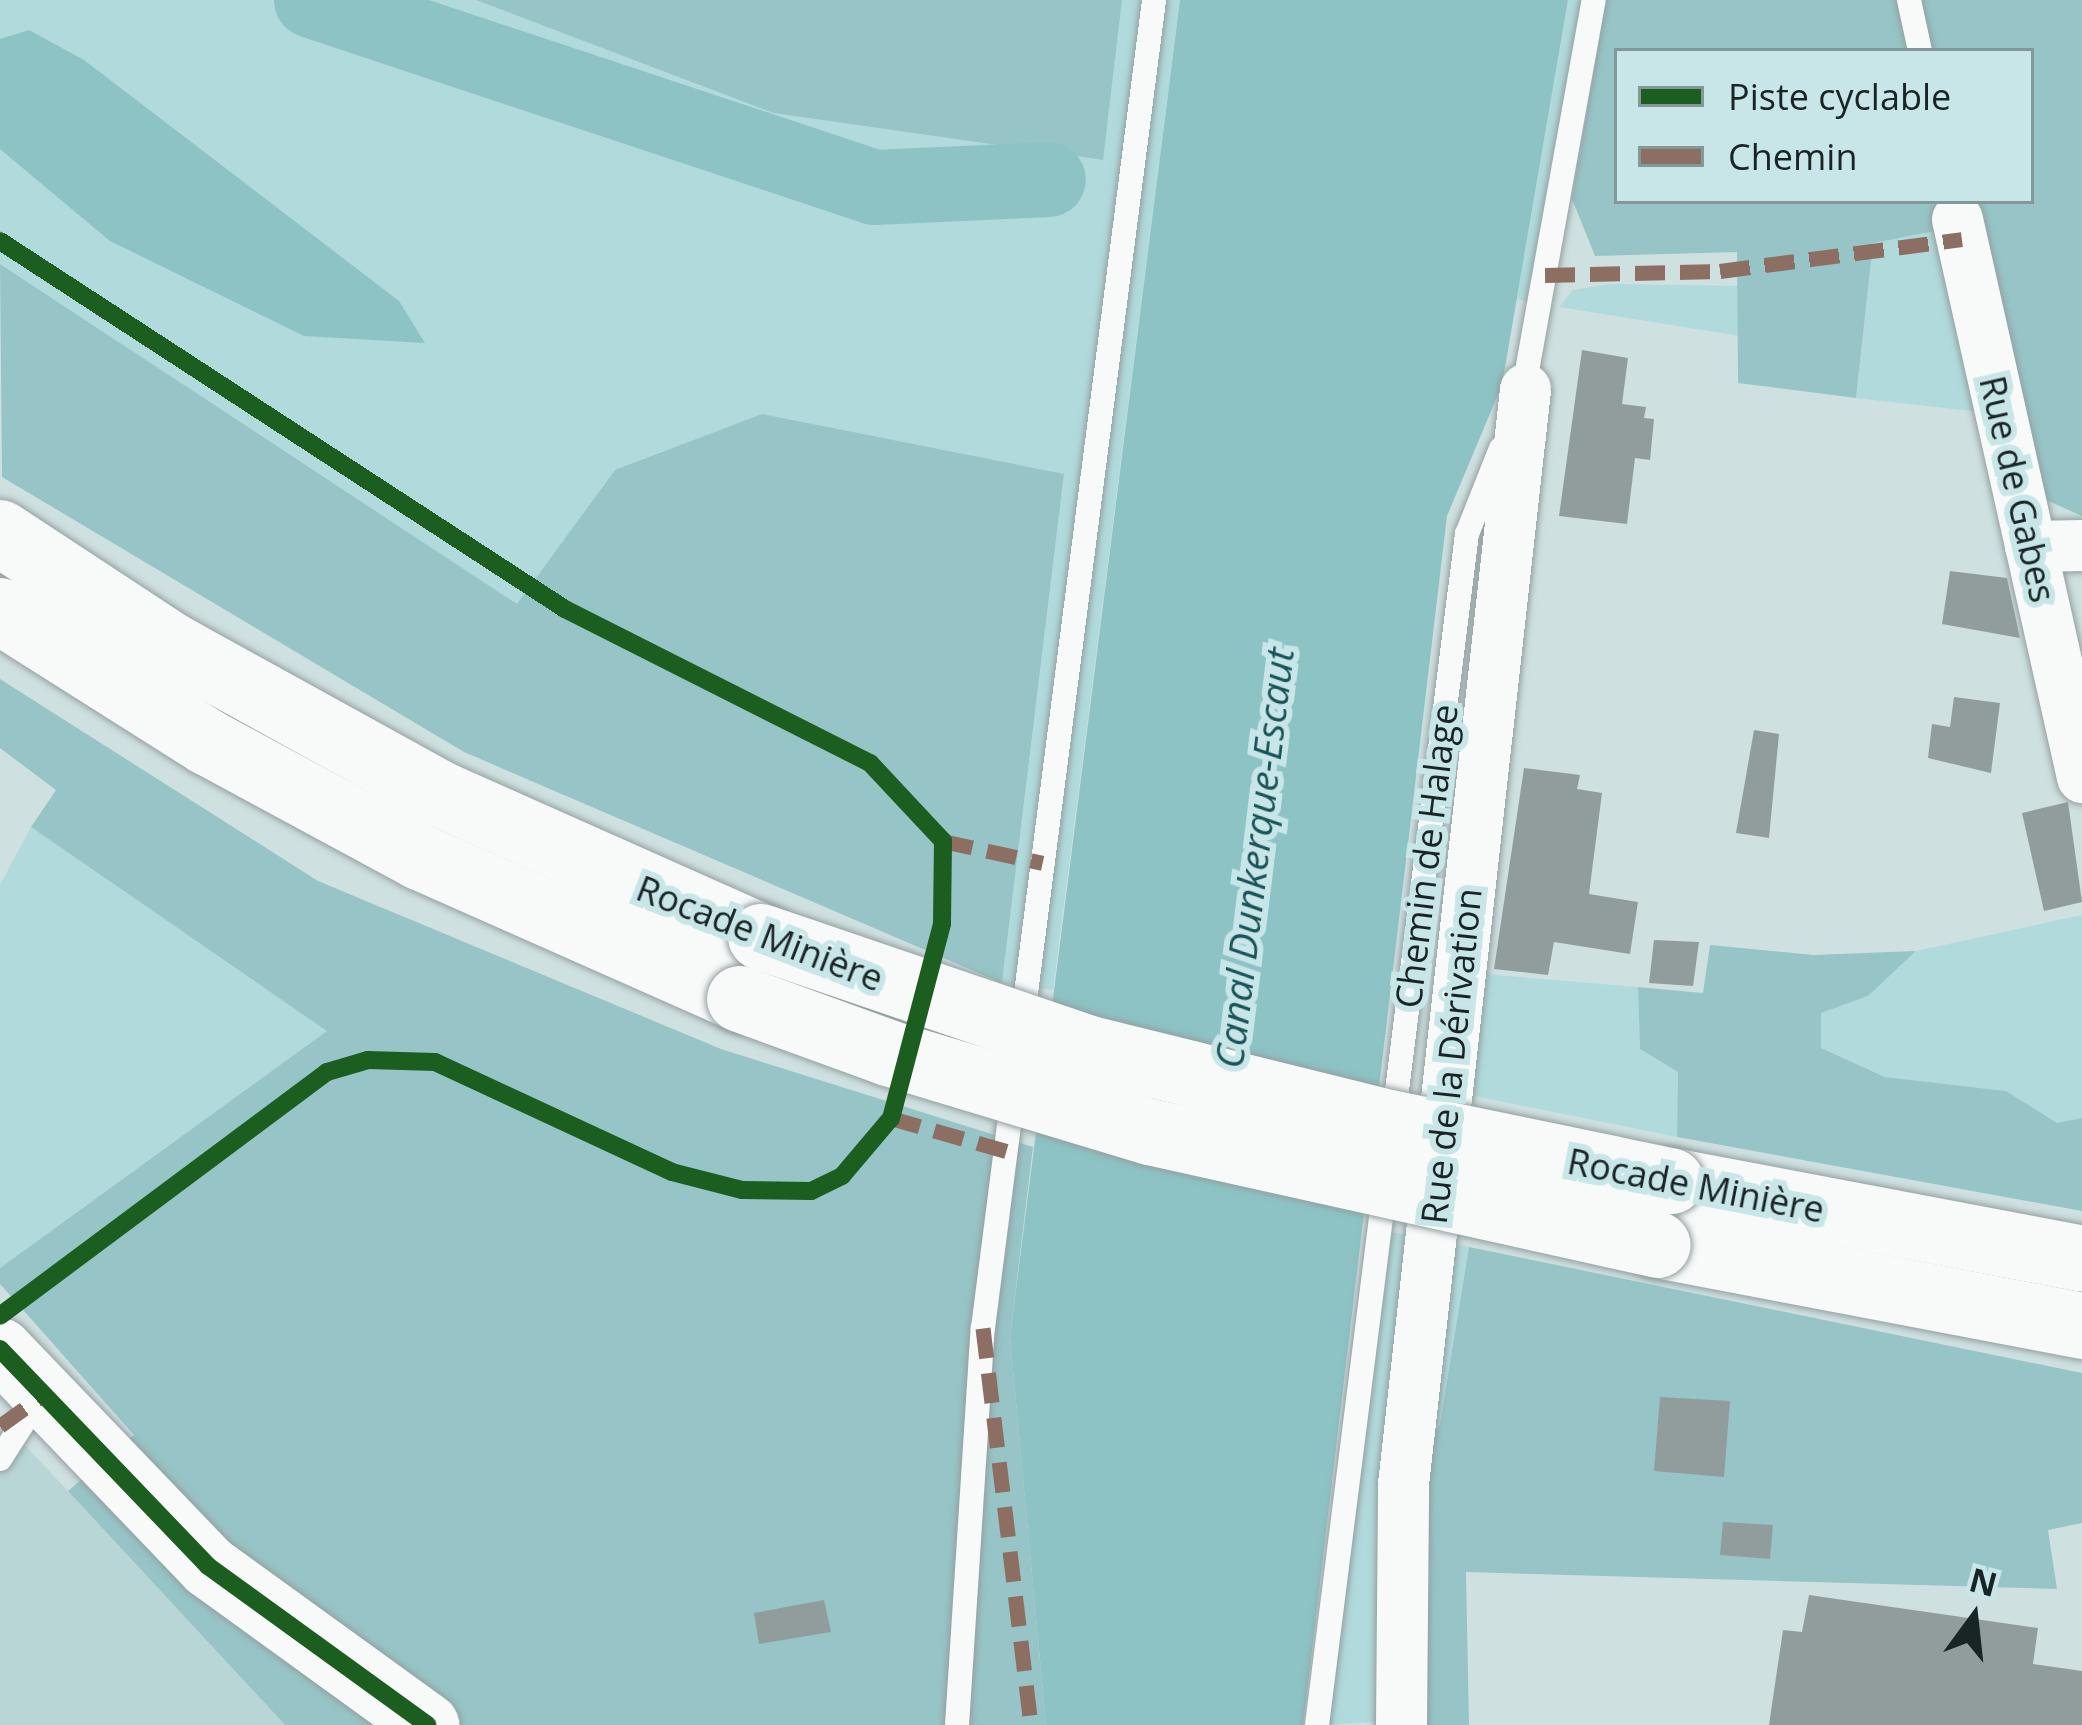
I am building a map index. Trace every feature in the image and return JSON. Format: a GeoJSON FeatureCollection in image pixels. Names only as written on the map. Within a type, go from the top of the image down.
{"type":"FeatureCollection","features":[{"type":"Feature","properties":{"kind":"highway","name":"Rocade Minière"},"geometry":{"type":"LineString","coordinates":[[0,533],[172,646],[421,784],[761,937],[1090,1048],[1410,1128],[2082,1259]]}},
{"type":"Feature","properties":{"kind":"highway","name":"Rocade Minière"},"geometry":{"type":"LineString","coordinates":[[0,611],[328,810],[563,925],[888,1054],[1171,1138],[1658,1245],[2082,1326]]}},
{"type":"Feature","properties":{"kind":"street","name":"Rue de Gabes"},"geometry":{"type":"LineString","coordinates":[[1955,210],[2082,777]]}},
{"type":"Feature","properties":{"kind":"street","name":"Rue de la Dérivation"},"geometry":{"type":"LineString","coordinates":[[1401,1725],[1403,1484],[1525,389]]}},
{"type":"Feature","properties":{"kind":"street"},"geometry":{"type":"LineString","coordinates":[[2030,546],[2082,545]]}},
{"type":"Feature","properties":{"kind":"street"},"geometry":{"type":"LineString","coordinates":[[0,1349],[39,1398],[243,1597],[428,1725]]}},
{"type":"Feature","properties":{"kind":"lane"},"geometry":{"type":"LineString","coordinates":[[956,1725],[983,1328],[1154,0]]}},
{"type":"Feature","properties":{"kind":"lane","name":"Chemin de Halage"},"geometry":{"type":"LineString","coordinates":[[1317,1725],[1467,534],[1525,389],[1594,0]]}},
{"type":"Feature","properties":{"kind":"lane"},"geometry":{"type":"LineString","coordinates":[[1909,0],[1919,48]]}},
{"type":"Feature","properties":{"kind":"lane"},"geometry":{"type":"LineString","coordinates":[[0,1459],[39,1398]]}},
{"type":"Feature","properties":{"kind":"shaded area"},"geometry":{"type":"Polygon","coordinates":[[[0,0],[476,0],[773,113],[1102,160],[1122,0],[1180,0],[1053,990],[1002,983],[1064,474],[615,470],[518,605],[0,264],[0,0]]]}},
{"type":"Feature","properties":{"kind":"shaded area"},"geometry":{"type":"Polygon","coordinates":[[[476,0],[1122,0],[1103,160],[773,113],[476,0]]]}},
{"type":"Feature","properties":{"kind":"shaded area"},"geometry":{"type":"Polygon","coordinates":[[[1568,0],[1606,0],[1572,199],[1547,197],[1530,302],[1517,299],[1568,0]]]}},
{"type":"Feature","properties":{"kind":"shaded area"},"geometry":{"type":"Polygon","coordinates":[[[1606,0],[2082,0],[2082,516],[2035,495],[1977,223],[1873,243],[1856,398],[1738,383],[1737,252],[1595,256],[1572,199],[1606,0]]]}},
{"type":"Feature","properties":{"kind":"shaded area"},"geometry":{"type":"Polygon","coordinates":[[[1941,230],[1981,412],[1856,398],[1873,242],[1941,230]]]}},
{"type":"Feature","properties":{"kind":"shaded area"},"geometry":{"type":"Polygon","coordinates":[[[0,264],[517,604],[615,470],[762,414],[1064,474],[1002,983],[464,752],[2,477],[0,264]]]}},
{"type":"Feature","properties":{"kind":"shaded area"},"geometry":{"type":"Polygon","coordinates":[[[1609,284],[1739,286],[1740,336],[1559,307],[1573,290],[1609,284]]]}},
{"type":"Feature","properties":{"kind":"shaded area"},"geometry":{"type":"Polygon","coordinates":[[[0,679],[318,881],[721,1049],[1033,1147],[1010,1337],[1046,1725],[285,1725],[68,1491],[134,1435],[0,1284],[0,1268],[327,1031],[31,827],[56,790],[0,748],[0,679]]]}},
{"type":"Feature","properties":{"kind":"shaded area"},"geometry":{"type":"Polygon","coordinates":[[[31,827],[328,1031],[0,1268],[0,885],[31,827]]]}},
{"type":"Feature","properties":{"kind":"shaded area"},"geometry":{"type":"Polygon","coordinates":[[[2082,915],[2082,1118],[2057,1124],[2006,1091],[1885,1077],[1821,1048],[1821,1013],[1868,996],[1916,951],[2082,915]]]}},
{"type":"Feature","properties":{"kind":"shaded area"},"geometry":{"type":"Polygon","coordinates":[[[1710,945],[1813,955],[1916,951],[1868,996],[1821,1013],[1821,1048],[1885,1077],[2006,1091],[2057,1123],[2082,1118],[2082,1211],[1677,1137],[1678,1072],[1640,1049],[1638,987],[1703,993],[1710,945]]]}},
{"type":"Feature","properties":{"kind":"shaded area"},"geometry":{"type":"Polygon","coordinates":[[[1471,973],[1638,987],[1640,1049],[1678,1072],[1677,1137],[1455,1092],[1471,973]]]}},
{"type":"Feature","properties":{"kind":"shaded area"},"geometry":{"type":"Polygon","coordinates":[[[1389,1232],[1415,1236],[1390,1721],[1324,1725],[1389,1232]]]}},
{"type":"Feature","properties":{"kind":"shaded area"},"geometry":{"type":"Polygon","coordinates":[[[1442,1242],[1469,1247],[1440,1424],[1420,1456],[1442,1242]]]}},
{"type":"Feature","properties":{"kind":"shaded area"},"geometry":{"type":"Polygon","coordinates":[[[1469,1247],[2082,1373],[2082,1523],[2048,1530],[2057,1589],[1466,1572],[1469,1725],[1414,1725],[1420,1456],[1440,1424],[1469,1247]]]}},
{"type":"Feature","properties":{"kind":"shaded area"},"geometry":{"type":"Polygon","coordinates":[[[0,1419],[68,1491],[285,1725],[0,1725],[0,1419]]]}},
{"type":"Feature","properties":{"kind":"water","name":"Canal Dunkerque-Escaut"},"geometry":{"type":"Polygon","coordinates":[[[1180,0],[1568,0],[1502,385],[1447,516],[1303,1725],[1046,1725],[1010,1337],[1180,0]]]}},
{"type":"Feature","properties":{"kind":"water"},"geometry":{"type":"Polygon","coordinates":[[[29,30],[84,60],[399,301],[425,343],[304,336],[110,241],[0,149],[0,39],[29,30]]]}},
{"type":"Feature","properties":{"kind":"building"},"geometry":{"type":"Polygon","coordinates":[[[1582,350],[1628,358],[1622,404],[1646,407],[1644,418],[1654,419],[1650,460],[1635,458],[1627,524],[1559,516],[1582,350]]]}},
{"type":"Feature","properties":{"kind":"building"},"geometry":{"type":"Polygon","coordinates":[[[1950,571],[2007,578],[2020,638],[1942,624],[1950,571]]]}},
{"type":"Feature","properties":{"kind":"building"},"geometry":{"type":"Polygon","coordinates":[[[1954,697],[2000,703],[1991,773],[1928,758],[1932,724],[1950,727],[1954,697]]]}},
{"type":"Feature","properties":{"kind":"building"},"geometry":{"type":"Polygon","coordinates":[[[1754,730],[1779,734],[1769,838],[1736,833],[1754,730]]]}},
{"type":"Feature","properties":{"kind":"building"},"geometry":{"type":"Polygon","coordinates":[[[1524,768],[1580,775],[1577,789],[1602,793],[1589,894],[1638,902],[1630,954],[1554,942],[1548,975],[1494,969],[1524,768]]]}},
{"type":"Feature","properties":{"kind":"building"},"geometry":{"type":"Polygon","coordinates":[[[2068,802],[2082,902],[2044,911],[2022,813],[2068,802]]]}},
{"type":"Feature","properties":{"kind":"building"},"geometry":{"type":"Polygon","coordinates":[[[1654,940],[1699,942],[1693,986],[1649,983],[1654,940]]]}},
{"type":"Feature","properties":{"kind":"building"},"geometry":{"type":"Polygon","coordinates":[[[1660,1397],[1730,1401],[1724,1477],[1654,1471],[1660,1397]]]}},
{"type":"Feature","properties":{"kind":"building"},"geometry":{"type":"Polygon","coordinates":[[[1723,1522],[1773,1525],[1770,1559],[1720,1555],[1723,1522]]]}},
{"type":"Feature","properties":{"kind":"building"},"geometry":{"type":"Polygon","coordinates":[[[1809,1595],[2038,1628],[2033,1664],[2082,1671],[2082,1725],[1769,1725],[1783,1630],[1802,1632],[1809,1595]]]}},
{"type":"Feature","properties":{"kind":"building"},"geometry":{"type":"Polygon","coordinates":[[[824,1600],[831,1632],[759,1644],[754,1613],[824,1600]]]}},
{"type":"Feature","properties":{"kind":"waterway"},"geometry":{"type":"LineString","coordinates":[[311,0],[874,187],[1048,179]]}},
{"type":"Feature","properties":{"kind":"marked path"},"geometry":{"type":"LineString","coordinates":[[1545,275],[1720,271],[1962,239]]}},
{"type":"Feature","properties":{"kind":"marked path"},"geometry":{"type":"LineString","coordinates":[[943,841],[1043,863]]}},
{"type":"Feature","properties":{"kind":"marked path"},"geometry":{"type":"LineString","coordinates":[[891,1118],[1006,1151]]}},
{"type":"Feature","properties":{"kind":"marked path"},"geometry":{"type":"LineString","coordinates":[[983,1328],[1031,1725]]}},
{"type":"Feature","properties":{"kind":"marked path"},"geometry":{"type":"LineString","coordinates":[[0,1426],[39,1398]]}},
{"type":"Feature","properties":{"kind":"cycle path"},"geometry":{"type":"LineString","coordinates":[[0,241],[565,609],[870,763],[943,841],[942,924],[891,1118],[842,1176],[811,1191],[742,1190],[672,1172],[435,1062],[368,1060],[327,1072],[0,1316]]}},
{"type":"Feature","properties":{"kind":"cycle path"},"geometry":{"type":"LineString","coordinates":[[0,1349],[208,1566],[428,1725]]}}]}
